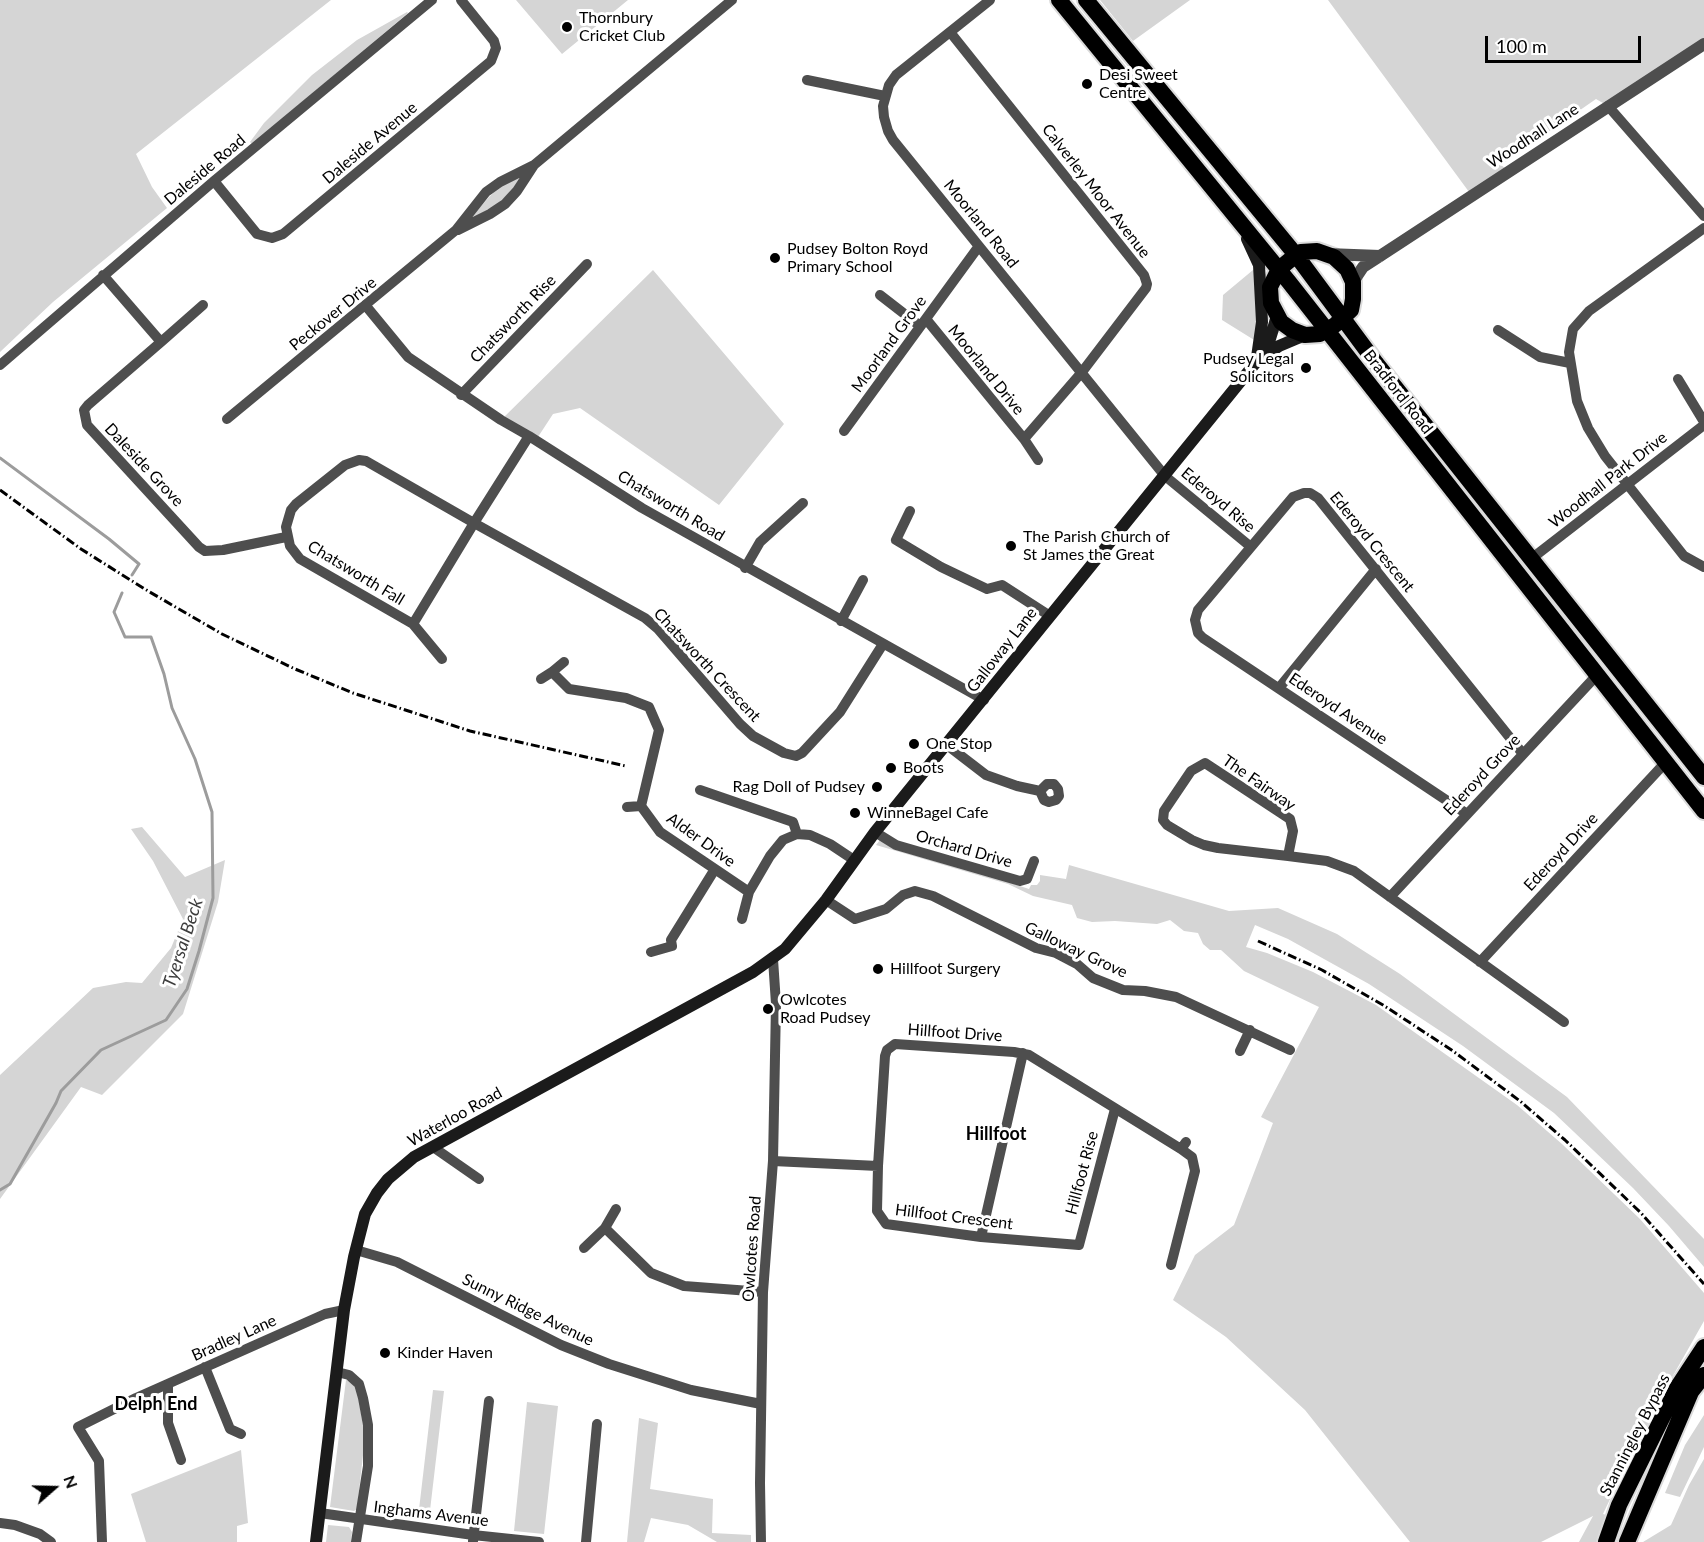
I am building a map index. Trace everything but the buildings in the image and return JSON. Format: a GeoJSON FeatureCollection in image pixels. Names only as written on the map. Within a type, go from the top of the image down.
{"type":"FeatureCollection","features":[{"type":"Feature","properties":{"kind":"highway","name":"Bradford Road"},"geometry":{"type":"LineString","coordinates":[[1059,0],[1279,269],[1704,810]]}},
{"type":"Feature","properties":{"kind":"highway","name":"Bradford Road"},"geometry":{"type":"LineString","coordinates":[[1086,0],[1296,255],[1531,559],[1704,777]]}},
{"type":"Feature","properties":{"kind":"highway"},"geometry":{"type":"LineString","coordinates":[[1309,251],[1326,254],[1342,263],[1353,282],[1351,310],[1327,331],[1320,334],[1305,335],[1286,326],[1277,316],[1271,303],[1270,287],[1279,269],[1296,255],[1309,251]]}},
{"type":"Feature","properties":{"kind":"highway","name":"Stanningley Bypass"},"geometry":{"type":"LineString","coordinates":[[1606,1542],[1619,1505],[1677,1388],[1704,1347]]}},
{"type":"Feature","properties":{"kind":"highway","name":"Stanningley Bypass"},"geometry":{"type":"LineString","coordinates":[[1627,1542],[1692,1392],[1704,1375]]}},
{"type":"Feature","properties":{"kind":"highway"},"geometry":{"type":"LineString","coordinates":[[1634,1542],[1656,1474]]}},
{"type":"Feature","properties":{"kind":"main road"},"geometry":{"type":"LineString","coordinates":[[1235,216],[1259,266],[1262,322],[1257,361]]}},
{"type":"Feature","properties":{"kind":"main road","name":"Galloway Lane"},"geometry":{"type":"LineString","coordinates":[[773,959],[798,934],[826,900],[875,832],[1257,361],[1269,342],[1277,316]]}},
{"type":"Feature","properties":{"kind":"main road","name":"Galloway Lane"},"geometry":{"type":"LineString","coordinates":[[1257,361],[1279,346],[1305,335]]}},
{"type":"Feature","properties":{"kind":"main road","name":"Waterloo Road"},"geometry":{"type":"LineString","coordinates":[[316,1542],[344,1310],[365,1214],[377,1193],[398,1169],[414,1157],[675,1016],[773,959]]}},
{"type":"Feature","properties":{"kind":"street","name":"Daleside Road"},"geometry":{"type":"LineString","coordinates":[[0,365],[214,181],[432,0]]}},
{"type":"Feature","properties":{"kind":"street","name":"Daleside Avenue"},"geometry":{"type":"LineString","coordinates":[[214,181],[257,234],[272,238],[283,234],[491,61],[496,48],[494,41],[461,0]]}},
{"type":"Feature","properties":{"kind":"street","name":"Peckover Drive"},"geometry":{"type":"LineString","coordinates":[[227,419],[456,230],[486,192],[500,182],[534,165],[732,0]]}},
{"type":"Feature","properties":{"kind":"street"},"geometry":{"type":"LineString","coordinates":[[807,80],[885,96],[889,85],[897,75],[990,0]]}},
{"type":"Feature","properties":{"kind":"street","name":"Calverley Moor Avenue"},"geometry":{"type":"LineString","coordinates":[[950,32],[1146,279],[1146,288],[1082,372]]}},
{"type":"Feature","properties":{"kind":"street","name":"Woodhall Lane"},"geometry":{"type":"LineString","coordinates":[[1353,282],[1363,267],[1704,44]]}},
{"type":"Feature","properties":{"kind":"street","name":"Moorland Road"},"geometry":{"type":"LineString","coordinates":[[885,96],[884,117],[893,140],[1165,476]]}},
{"type":"Feature","properties":{"kind":"street"},"geometry":{"type":"LineString","coordinates":[[1608,106],[1704,216]]}},
{"type":"Feature","properties":{"kind":"street","name":"Peckover Drive"},"geometry":{"type":"LineString","coordinates":[[456,230],[490,214],[505,204],[517,191],[534,165]]}},
{"type":"Feature","properties":{"kind":"street"},"geometry":{"type":"LineString","coordinates":[[1704,228],[1589,311],[1573,329],[1569,352],[1577,400],[1588,428],[1605,456],[1625,485],[1684,556],[1704,567]]}},
{"type":"Feature","properties":{"kind":"street","name":"Moorland Grove"},"geometry":{"type":"LineString","coordinates":[[844,431],[979,246]]}},
{"type":"Feature","properties":{"kind":"street"},"geometry":{"type":"LineString","coordinates":[[1326,254],[1380,256]]}},
{"type":"Feature","properties":{"kind":"street","name":"Chatsworth Rise"},"geometry":{"type":"LineString","coordinates":[[461,395],[587,264]]}},
{"type":"Feature","properties":{"kind":"street"},"geometry":{"type":"LineString","coordinates":[[104,275],[161,342]]}},
{"type":"Feature","properties":{"kind":"street","name":"Moorland Drive"},"geometry":{"type":"LineString","coordinates":[[880,295],[923,323],[1024,439],[1038,460]]}},
{"type":"Feature","properties":{"kind":"street","name":"Daleside Grove"},"geometry":{"type":"LineString","coordinates":[[203,306],[88,405],[84,410],[87,425],[199,548],[211,551],[286,537]]}},
{"type":"Feature","properties":{"kind":"street","name":"Chatsworth Road"},"geometry":{"type":"LineString","coordinates":[[366,306],[408,357],[461,395],[642,508],[984,700]]}},
{"type":"Feature","properties":{"kind":"street"},"geometry":{"type":"LineString","coordinates":[[1498,330],[1540,357],[1570,363]]}},
{"type":"Feature","properties":{"kind":"street","name":"Moorland Drive"},"geometry":{"type":"LineString","coordinates":[[1024,439],[1082,372]]}},
{"type":"Feature","properties":{"kind":"street"},"geometry":{"type":"LineString","coordinates":[[1678,379],[1704,424]]}},
{"type":"Feature","properties":{"kind":"street","name":"Woodhall Park Drive"},"geometry":{"type":"LineString","coordinates":[[1531,559],[1704,424]]}},
{"type":"Feature","properties":{"kind":"street","name":"Chatsworth Fall"},"geometry":{"type":"LineString","coordinates":[[413,624],[529,436]]}},
{"type":"Feature","properties":{"kind":"street","name":"Chatsworth Fall"},"geometry":{"type":"LineString","coordinates":[[442,658],[413,624],[300,559],[286,537],[288,518],[296,504],[345,465],[359,460],[366,461],[474,523]]}},
{"type":"Feature","properties":{"kind":"street","name":"Ederoyd Rise"},"geometry":{"type":"LineString","coordinates":[[1165,476],[1251,547]]}},
{"type":"Feature","properties":{"kind":"street","name":"Ederoyd Crescent"},"geometry":{"type":"LineString","coordinates":[[1195,626],[1198,610],[1293,497],[1310,493],[1318,498],[1376,569],[1523,754]]}},
{"type":"Feature","properties":{"kind":"street"},"geometry":{"type":"LineString","coordinates":[[746,568],[760,542],[803,503]]}},
{"type":"Feature","properties":{"kind":"street"},"geometry":{"type":"LineString","coordinates":[[910,511],[896,540],[941,567],[987,589],[1002,585],[1050,616]]}},
{"type":"Feature","properties":{"kind":"street","name":"Chatsworth Crescent"},"geometry":{"type":"LineString","coordinates":[[474,523],[645,618],[658,629],[740,724],[753,736],[784,753],[796,756],[802,753],[840,712],[882,644]]}},
{"type":"Feature","properties":{"kind":"street"},"geometry":{"type":"LineString","coordinates":[[971,580],[978,569]]}},
{"type":"Feature","properties":{"kind":"street"},"geometry":{"type":"LineString","coordinates":[[1279,688],[1376,569]]}},
{"type":"Feature","properties":{"kind":"street"},"geometry":{"type":"LineString","coordinates":[[841,621],[863,580]]}},
{"type":"Feature","properties":{"kind":"street","name":"Ederoyd Avenue"},"geometry":{"type":"LineString","coordinates":[[1195,626],[1203,638],[1467,813]]}},
{"type":"Feature","properties":{"kind":"street"},"geometry":{"type":"LineString","coordinates":[[541,679],[564,662]]}},
{"type":"Feature","properties":{"kind":"street"},"geometry":{"type":"LineString","coordinates":[[552,672],[569,689],[626,698],[649,707],[659,730],[641,806],[627,807]]}},
{"type":"Feature","properties":{"kind":"street","name":"Ederoyd Grove"},"geometry":{"type":"LineString","coordinates":[[1390,897],[1597,675]]}},
{"type":"Feature","properties":{"kind":"street"},"geometry":{"type":"LineString","coordinates":[[947,745],[986,775],[1017,786],[1041,791]]}},
{"type":"Feature","properties":{"kind":"street","name":"The Fairway"},"geometry":{"type":"LineString","coordinates":[[1288,856],[1293,831],[1290,819],[1205,763],[1191,771],[1164,811],[1163,820],[1167,825],[1204,845],[1288,856],[1327,861],[1354,871],[1563,1022]]}},
{"type":"Feature","properties":{"kind":"street","name":"Ederoyd Drive"},"geometry":{"type":"LineString","coordinates":[[1480,962],[1665,763]]}},
{"type":"Feature","properties":{"kind":"street"},"geometry":{"type":"LineString","coordinates":[[700,790],[793,822],[797,834]]}},
{"type":"Feature","properties":{"kind":"street","name":"Alder Drive"},"geometry":{"type":"LineString","coordinates":[[641,806],[660,832],[749,892]]}},
{"type":"Feature","properties":{"kind":"street","name":"Orchard Drive"},"geometry":{"type":"LineString","coordinates":[[875,832],[896,845],[1020,882],[1027,879],[1034,861]]}},
{"type":"Feature","properties":{"kind":"street"},"geometry":{"type":"LineString","coordinates":[[742,919],[749,892],[783,840],[797,834],[810,835],[830,844],[854,860]]}},
{"type":"Feature","properties":{"kind":"street"},"geometry":{"type":"LineString","coordinates":[[651,952],[672,946],[671,940],[715,869]]}},
{"type":"Feature","properties":{"kind":"street","name":"Galloway Grove"},"geometry":{"type":"LineString","coordinates":[[826,900],[855,920],[886,909],[903,895],[915,891],[933,896],[1036,948],[1056,953],[1077,964],[1093,978],[1123,990],[1176,997],[1290,1050]]}},
{"type":"Feature","properties":{"kind":"street","name":"Owlcotes Road"},"geometry":{"type":"LineString","coordinates":[[762,1542],[760,1483],[763,1292],[773,1161],[776,1004],[773,959]]}},
{"type":"Feature","properties":{"kind":"street"},"geometry":{"type":"LineString","coordinates":[[1240,1051],[1250,1030]]}},
{"type":"Feature","properties":{"kind":"street","name":"Hillfoot Drive"},"geometry":{"type":"LineString","coordinates":[[878,1166],[885,1056],[891,1046],[901,1044],[1023,1053],[1037,1058],[1115,1109],[1184,1146],[1192,1157],[1195,1171],[1171,1265]]}},
{"type":"Feature","properties":{"kind":"street"},"geometry":{"type":"LineString","coordinates":[[981,1238],[1023,1053]]}},
{"type":"Feature","properties":{"kind":"street","name":"Hillfoot Rise"},"geometry":{"type":"LineString","coordinates":[[1079,1245],[1115,1109]]}},
{"type":"Feature","properties":{"kind":"street"},"geometry":{"type":"LineString","coordinates":[[433,1147],[479,1179]]}},
{"type":"Feature","properties":{"kind":"street"},"geometry":{"type":"LineString","coordinates":[[773,1161],[878,1166]]}},
{"type":"Feature","properties":{"kind":"street","name":"Hillfoot Crescent"},"geometry":{"type":"LineString","coordinates":[[878,1166],[877,1211],[886,1224],[981,1238],[1079,1245]]}},
{"type":"Feature","properties":{"kind":"street"},"geometry":{"type":"LineString","coordinates":[[584,1248],[605,1228],[616,1209]]}},
{"type":"Feature","properties":{"kind":"street"},"geometry":{"type":"LineString","coordinates":[[605,1228],[651,1273],[684,1286],[763,1292]]}},
{"type":"Feature","properties":{"kind":"street","name":"Sunny Ridge Avenue"},"geometry":{"type":"LineString","coordinates":[[356,1250],[397,1262],[561,1345],[600,1360],[691,1390],[761,1404]]}},
{"type":"Feature","properties":{"kind":"street","name":"Bradley Lane"},"geometry":{"type":"LineString","coordinates":[[102,1542],[99,1461],[78,1427],[136,1398],[325,1314],[344,1310]]}},
{"type":"Feature","properties":{"kind":"street"},"geometry":{"type":"LineString","coordinates":[[205,1367],[231,1429],[241,1434]]}},
{"type":"Feature","properties":{"kind":"street"},"geometry":{"type":"LineString","coordinates":[[337,1372],[350,1375],[359,1384],[366,1416],[368,1466],[356,1542]]}},
{"type":"Feature","properties":{"kind":"street"},"geometry":{"type":"LineString","coordinates":[[168,1384],[168,1423],[181,1460]]}},
{"type":"Feature","properties":{"kind":"street"},"geometry":{"type":"LineString","coordinates":[[473,1539],[489,1401]]}},
{"type":"Feature","properties":{"kind":"street"},"geometry":{"type":"LineString","coordinates":[[586,1542],[597,1424]]}},
{"type":"Feature","properties":{"kind":"street","name":"Inghams Avenue"},"geometry":{"type":"LineString","coordinates":[[320,1513],[473,1539],[539,1542]]}},
{"type":"Feature","properties":{"kind":"street"},"geometry":{"type":"LineString","coordinates":[[0,1523],[15,1525],[40,1534],[51,1542]]}},
{"type":"Feature","properties":{"kind":"shaded area"},"geometry":{"type":"Polygon","coordinates":[[[0,0],[331,0],[136,154],[152,187],[167,208],[53,302],[0,352],[0,0]]]}},
{"type":"Feature","properties":{"kind":"shaded area","name":"Thornbury Cricket Club"},"geometry":{"type":"Polygon","coordinates":[[[516,0],[628,0],[562,54],[516,0]]]}},
{"type":"Feature","properties":{"kind":"shaded area"},"geometry":{"type":"Polygon","coordinates":[[[1100,0],[1190,0],[1133,41],[1100,0]]]}},
{"type":"Feature","properties":{"kind":"shaded area"},"geometry":{"type":"Polygon","coordinates":[[[1328,0],[1704,0],[1704,44],[1608,106],[1596,99],[1501,165],[1509,171],[1472,196],[1328,0]]]}},
{"type":"Feature","properties":{"kind":"shaded area"},"geometry":{"type":"Polygon","coordinates":[[[407,12],[252,144],[250,142],[264,123],[312,75],[357,40],[407,12]]]}},
{"type":"Feature","properties":{"kind":"shaded area"},"geometry":{"type":"Polygon","coordinates":[[[523,174],[514,189],[496,205],[469,220],[498,188],[523,174]]]}},
{"type":"Feature","properties":{"kind":"shaded area"},"geometry":{"type":"Polygon","coordinates":[[[1259,265],[1259,343],[1222,320],[1223,295],[1259,265]]]}},
{"type":"Feature","properties":{"kind":"shaded area"},"geometry":{"type":"Polygon","coordinates":[[[653,270],[784,424],[719,505],[580,408],[553,414],[536,440],[501,420],[653,270]]]}},
{"type":"Feature","properties":{"kind":"shaded area"},"geometry":{"type":"Polygon","coordinates":[[[142,827],[185,877],[225,860],[218,902],[183,1014],[102,1095],[81,1087],[0,1199],[0,1075],[93,988],[126,982],[142,983],[171,948],[183,919],[153,861],[131,829],[142,827]]]}},
{"type":"Feature","properties":{"kind":"shaded area"},"geometry":{"type":"Polygon","coordinates":[[[880,840],[1029,889],[1031,885],[1037,885],[1040,875],[1066,879],[1069,865],[1229,911],[1278,908],[1337,934],[1400,974],[1567,1097],[1704,1239],[1704,1267],[1633,1188],[1554,1113],[1463,1046],[1369,984],[1288,939],[1255,925],[1246,947],[1313,972],[1376,1005],[1517,1105],[1562,1144],[1640,1219],[1704,1293],[1704,1321],[1670,1381],[1603,1514],[1610,1516],[1600,1542],[1579,1542],[1593,1516],[1541,1542],[1410,1542],[1305,1410],[1226,1337],[1173,1300],[1195,1255],[1234,1225],[1273,1123],[1261,1117],[1319,1007],[1244,971],[1221,950],[1210,950],[1203,944],[1198,933],[1184,931],[1170,920],[1157,924],[1092,922],[1077,918],[1072,905],[1033,896],[1008,884],[876,845],[880,840]]]}},
{"type":"Feature","properties":{"kind":"shaded area"},"geometry":{"type":"Polygon","coordinates":[[[346,1380],[350,1381],[357,1390],[365,1437],[357,1509],[354,1511],[330,1507],[346,1380]]]}},
{"type":"Feature","properties":{"kind":"shaded area"},"geometry":{"type":"Polygon","coordinates":[[[433,1390],[444,1391],[429,1519],[418,1518],[433,1390]]]}},
{"type":"Feature","properties":{"kind":"shaded area"},"geometry":{"type":"Polygon","coordinates":[[[527,1402],[558,1406],[544,1534],[514,1531],[527,1402]]]}},
{"type":"Feature","properties":{"kind":"shaded area"},"geometry":{"type":"Polygon","coordinates":[[[1704,1415],[1704,1447],[1680,1497],[1665,1493],[1685,1445],[1704,1415]]]}},
{"type":"Feature","properties":{"kind":"shaded area"},"geometry":{"type":"Polygon","coordinates":[[[639,1418],[658,1423],[650,1489],[713,1499],[712,1533],[751,1535],[751,1542],[717,1542],[688,1525],[651,1518],[644,1542],[627,1542],[639,1418]]]}},
{"type":"Feature","properties":{"kind":"shaded area"},"geometry":{"type":"Polygon","coordinates":[[[241,1450],[248,1523],[237,1526],[237,1542],[146,1542],[131,1494],[241,1450]]]}},
{"type":"Feature","properties":{"kind":"shaded area"},"geometry":{"type":"Polygon","coordinates":[[[1704,1459],[1704,1542],[1643,1542],[1671,1525],[1704,1459]]]}},
{"type":"Feature","properties":{"kind":"shaded area"},"geometry":{"type":"Polygon","coordinates":[[[328,1525],[349,1527],[352,1532],[351,1542],[326,1542],[328,1525]]]}},
{"type":"Feature","properties":{"kind":"waterway","name":"Tyersal Beck"},"geometry":{"type":"LineString","coordinates":[[0,458],[139,564],[132,575]]}},
{"type":"Feature","properties":{"kind":"waterway","name":"Tyersal Beck"},"geometry":{"type":"LineString","coordinates":[[0,1190],[10,1184],[61,1091],[101,1050],[166,1020],[187,989],[213,898],[212,812],[195,759],[172,708],[164,674],[151,637],[125,637],[114,612],[122,593]]}},
{"type":"Feature","properties":{"kind":"railway"},"geometry":{"type":"LineString","coordinates":[[0,490],[81,549],[148,591],[222,634],[295,669],[353,693],[470,731],[626,766]]}},
{"type":"Feature","properties":{"kind":"railway"},"geometry":{"type":"LineString","coordinates":[[1258,941],[1322,970],[1383,1005],[1453,1051],[1520,1101],[1565,1140],[1641,1213],[1704,1284]]}},
{"type":"Feature","properties":{"kind":"place","name":"Thornbury Cricket Club"},"geometry":{"type":"Point","coordinates":[567,27]}},
{"type":"Feature","properties":{"kind":"place","name":"Desi Sweet Centre"},"geometry":{"type":"Point","coordinates":[1087,84]}},
{"type":"Feature","properties":{"kind":"place","name":"Pudsey Bolton Royd Primary School"},"geometry":{"type":"Point","coordinates":[775,258]}},
{"type":"Feature","properties":{"kind":"place","name":"Pudsey Legal Solicitors"},"geometry":{"type":"Point","coordinates":[1306,368]}},
{"type":"Feature","properties":{"kind":"place","name":"The Parish Church of St James the Great"},"geometry":{"type":"Point","coordinates":[1011,546]}},
{"type":"Feature","properties":{"kind":"place","name":"One Stop"},"geometry":{"type":"Point","coordinates":[914,744]}},
{"type":"Feature","properties":{"kind":"place","name":"Boots"},"geometry":{"type":"Point","coordinates":[891,768]}},
{"type":"Feature","properties":{"kind":"place","name":"Rag Doll of Pudsey"},"geometry":{"type":"Point","coordinates":[877,787]}},
{"type":"Feature","properties":{"kind":"place","name":"WinneBagel Cafe"},"geometry":{"type":"Point","coordinates":[855,813]}},
{"type":"Feature","properties":{"kind":"place","name":"Hillfoot Surgery"},"geometry":{"type":"Point","coordinates":[878,969]}},
{"type":"Feature","properties":{"kind":"place","name":"Owlcotes Road Pudsey"},"geometry":{"type":"Point","coordinates":[768,1009]}},
{"type":"Feature","properties":{"kind":"place","name":"Kinder Haven"},"geometry":{"type":"Point","coordinates":[385,1353]}},
{"type":"Feature","properties":{"kind":"district","name":"Hillfoot"},"geometry":{"type":"Point","coordinates":[996,1134]}},
{"type":"Feature","properties":{"kind":"district","name":"Delph End"},"geometry":{"type":"Point","coordinates":[156,1404]}}]}
